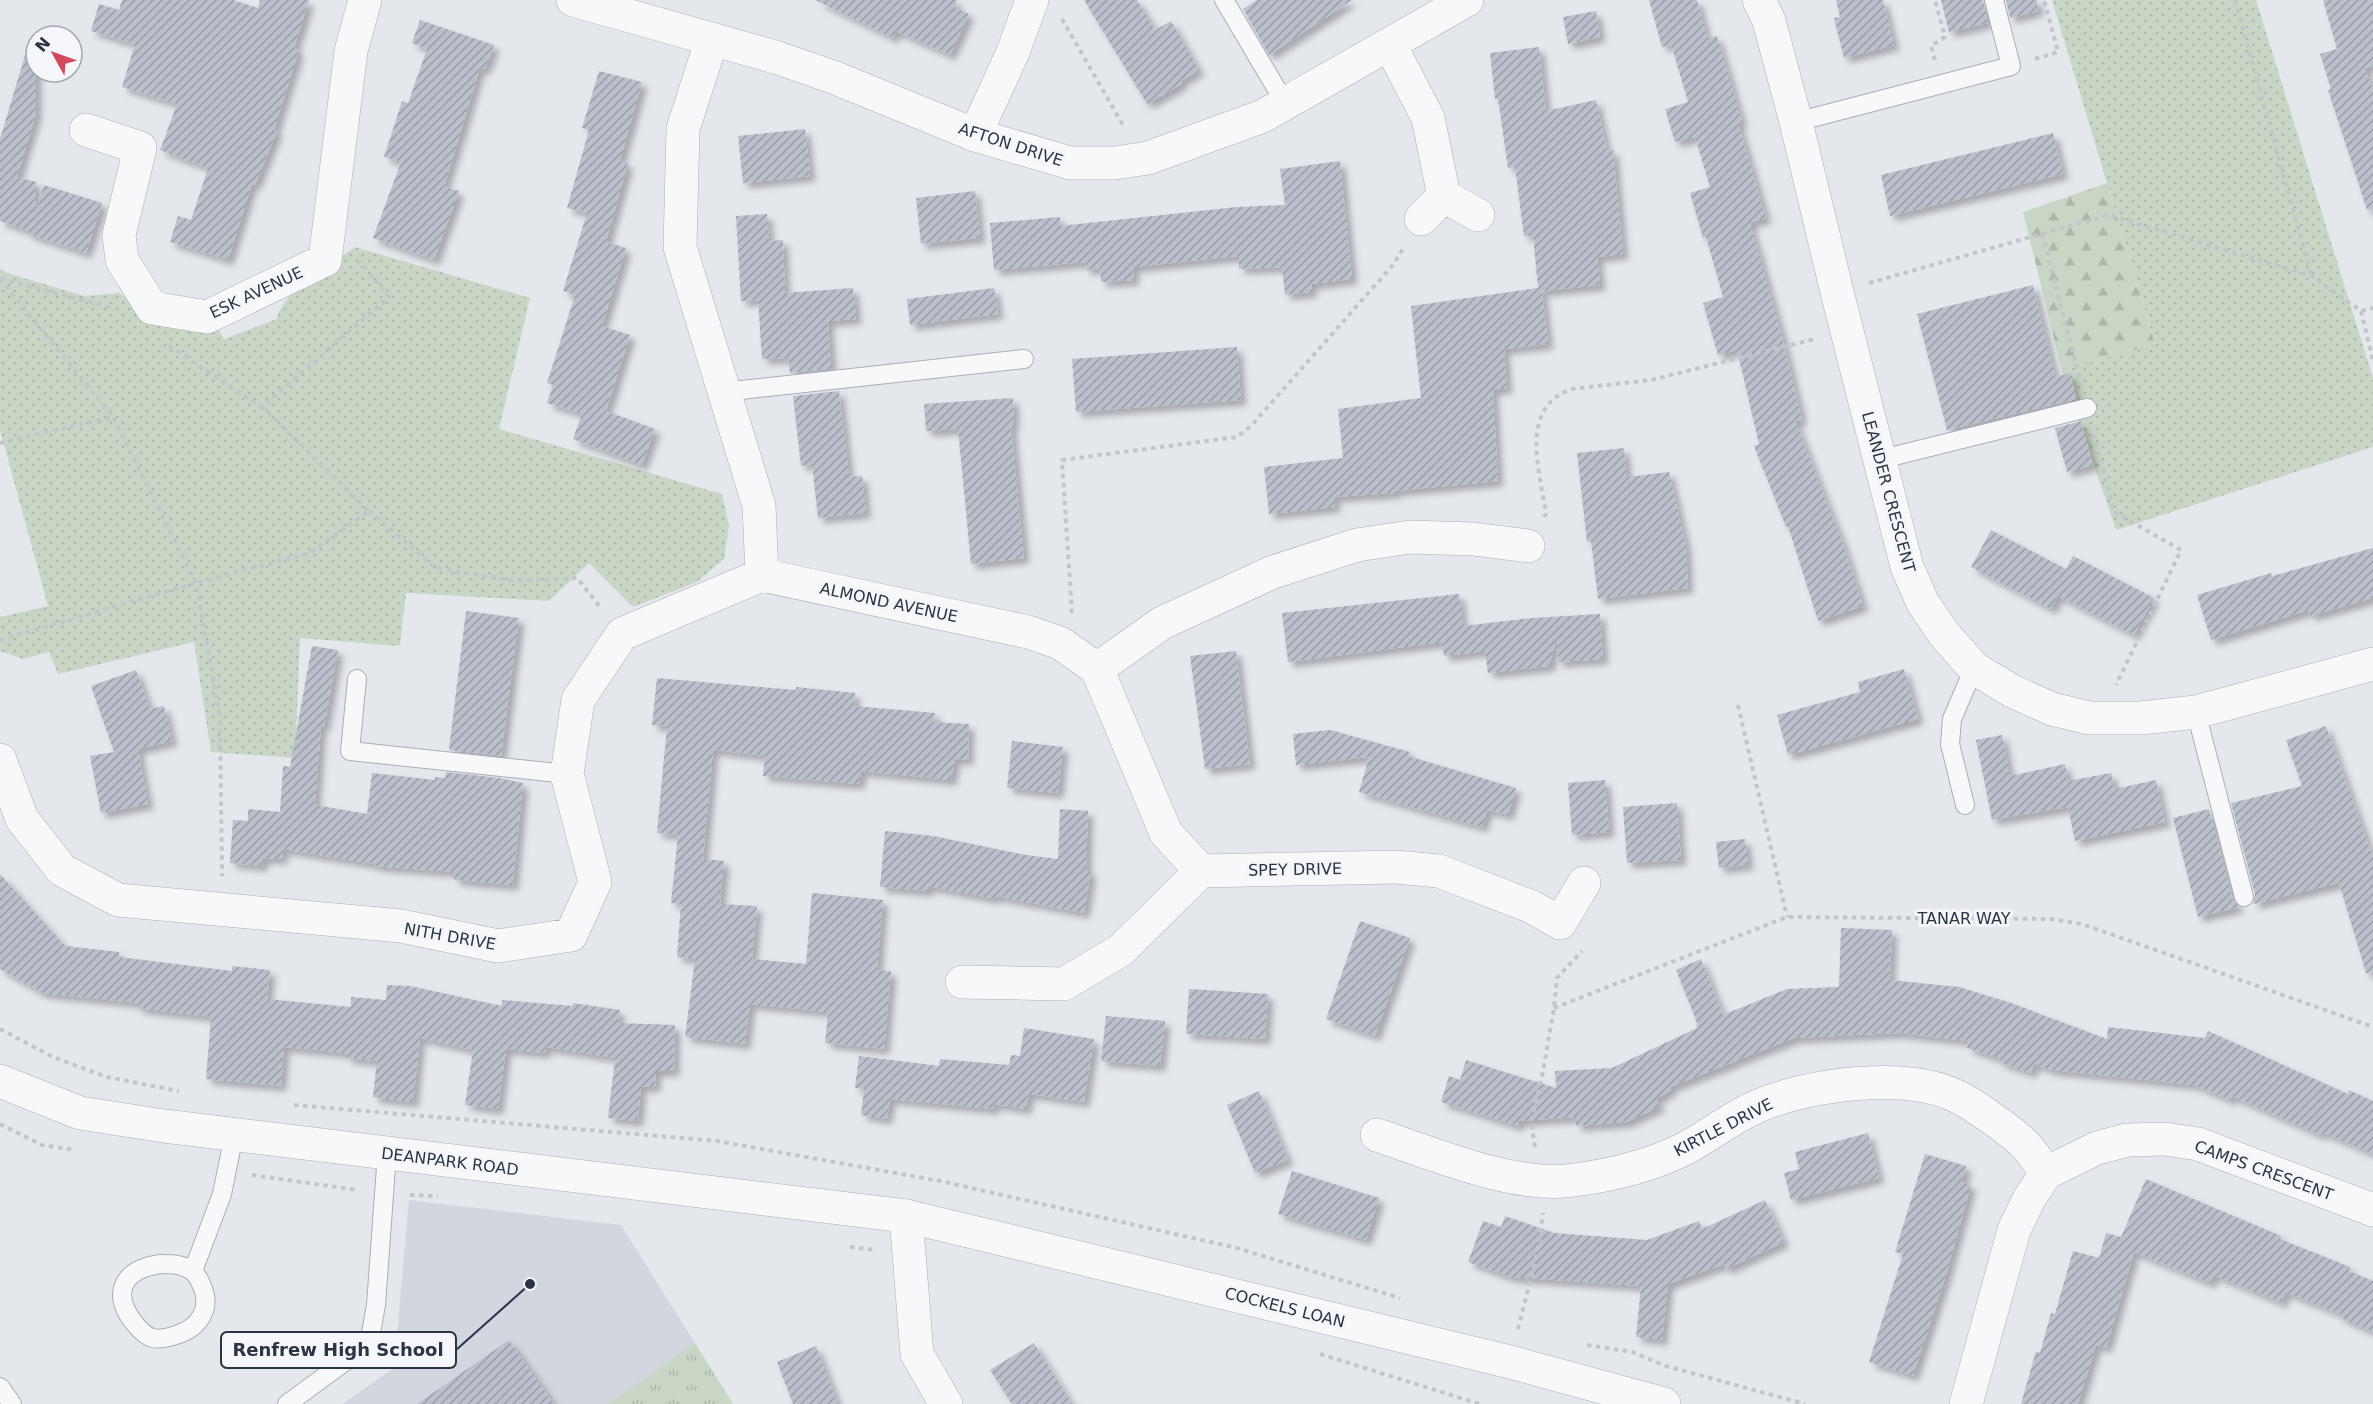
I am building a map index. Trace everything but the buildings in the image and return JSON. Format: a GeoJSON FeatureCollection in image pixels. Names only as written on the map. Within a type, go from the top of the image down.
{"type":"FeatureCollection","features":[{"type":"Feature","properties":{"kind":"street","name":"ESK AVENUE"},"geometry":{"type":"LineString","coordinates":[[86,130],[140,148],[119,235],[122,260],[152,308],[207,316],[325,260],[351,51],[365,0]]}},
{"type":"Feature","properties":{"kind":"street","name":"AFTON DRIVE"},"geometry":{"type":"LineString","coordinates":[[573,0],[712,39],[833,77],[975,135],[1070,163],[1115,163],[1142,159],[1263,116],[1467,0]]}},
{"type":"Feature","properties":{"kind":"street","name":"LEANDER CRESCENT"},"geometry":{"type":"LineString","coordinates":[[1760,0],[1769,21],[1797,122],[1878,460],[1907,567],[1923,603],[1944,634],[1974,668],[2012,691],[2052,709],[2089,718],[2141,718],[2196,712],[2373,664]]}},
{"type":"Feature","properties":{"kind":"street"},"geometry":{"type":"LineString","coordinates":[[975,135],[1012,52],[1044,5]]}},
{"type":"Feature","properties":{"kind":"street"},"geometry":{"type":"LineString","coordinates":[[622,634],[762,575],[759,506],[680,247],[683,129],[712,39]]}},
{"type":"Feature","properties":{"kind":"street"},"geometry":{"type":"LineString","coordinates":[[1390,45],[1428,118],[1432,208],[1478,215]]}},
{"type":"Feature","properties":{"kind":"street"},"geometry":{"type":"LineString","coordinates":[[963,982],[1064,984],[1121,950],[1201,871],[1166,833],[1097,669],[1162,623],[1274,572],[1357,545],[1410,537],[1473,538],[1528,546]]}},
{"type":"Feature","properties":{"kind":"street","name":"ALMOND AVENUE"},"geometry":{"type":"LineString","coordinates":[[762,575],[1028,632],[1060,643],[1097,669]]}},
{"type":"Feature","properties":{"kind":"street","name":"NITH DRIVE"},"geometry":{"type":"LineString","coordinates":[[0,760],[22,819],[62,870],[118,900],[401,926],[498,946],[571,935],[595,882],[567,774],[578,700],[622,634]]}},
{"type":"Feature","properties":{"kind":"street","name":"SPEY DRIVE"},"geometry":{"type":"LineString","coordinates":[[1201,871],[1396,867],[1439,871],[1532,907],[1560,923]]}},
{"type":"Feature","properties":{"kind":"street"},"geometry":{"type":"LineString","coordinates":[[1560,923],[1584,883]]}},
{"type":"Feature","properties":{"kind":"street","name":"KIRTLE DRIVE"},"geometry":{"type":"LineString","coordinates":[[1377,1135],[1486,1171],[1541,1181],[1573,1181],[1634,1169],[1683,1150],[1757,1106],[1808,1089],[1847,1084],[1888,1083],[1929,1087],[1958,1096],[2023,1142],[2046,1173]]}},
{"type":"Feature","properties":{"kind":"street","name":"DEANPARK ROAD"},"geometry":{"type":"LineString","coordinates":[[1,1085],[80,1113],[234,1135],[906,1216]]}},
{"type":"Feature","properties":{"kind":"street","name":"CAMPS CRESCENT"},"geometry":{"type":"LineString","coordinates":[[2046,1173],[2097,1148],[2127,1140],[2165,1139],[2198,1143],[2373,1210]]}},
{"type":"Feature","properties":{"kind":"street"},"geometry":{"type":"LineString","coordinates":[[1966,1404],[2014,1230],[2046,1173]]}},
{"type":"Feature","properties":{"kind":"street"},"geometry":{"type":"LineString","coordinates":[[906,1216],[917,1354],[945,1404]]}},
{"type":"Feature","properties":{"kind":"street","name":"COCKELS LOAN"},"geometry":{"type":"LineString","coordinates":[[906,1216],[1510,1362],[1664,1404]]}},
{"type":"Feature","properties":{"kind":"lane"},"geometry":{"type":"LineString","coordinates":[[1224,0],[1285,103]]}},
{"type":"Feature","properties":{"kind":"lane"},"geometry":{"type":"LineString","coordinates":[[1797,122],[2011,66],[1994,0]]}},
{"type":"Feature","properties":{"kind":"lane"},"geometry":{"type":"LineString","coordinates":[[723,392],[1024,359]]}},
{"type":"Feature","properties":{"kind":"lane"},"geometry":{"type":"LineString","coordinates":[[1878,460],[2087,408]]}},
{"type":"Feature","properties":{"kind":"lane"},"geometry":{"type":"LineString","coordinates":[[1965,805],[1950,744],[1952,719],[1974,668]]}},
{"type":"Feature","properties":{"kind":"lane"},"geometry":{"type":"LineString","coordinates":[[357,679],[350,751],[567,774]]}},
{"type":"Feature","properties":{"kind":"lane"},"geometry":{"type":"LineString","coordinates":[[2196,712],[2244,897]]}},
{"type":"Feature","properties":{"kind":"lane"},"geometry":{"type":"LineString","coordinates":[[193,1271],[222,1194],[234,1135]]}},
{"type":"Feature","properties":{"kind":"lane"},"geometry":{"type":"LineString","coordinates":[[287,1404],[369,1344],[376,1305],[387,1153]]}},
{"type":"Feature","properties":{"kind":"lane"},"geometry":{"type":"LineString","coordinates":[[161,1264],[178,1265],[193,1271],[206,1296],[206,1310],[197,1324],[184,1333],[168,1337],[153,1338],[138,1328],[128,1315],[121,1296],[124,1285],[131,1274],[147,1266],[161,1264]]}},
{"type":"Feature","properties":{"kind":"lane"},"geometry":{"type":"LineString","coordinates":[[0,1388],[12,1404]]}},
{"type":"Feature","properties":{"kind":"path"},"geometry":{"type":"LineString","coordinates":[[1935,0],[1945,37],[1931,46],[1941,84]]}},
{"type":"Feature","properties":{"kind":"path"},"geometry":{"type":"LineString","coordinates":[[2011,66],[2058,52],[2044,0]]}},
{"type":"Feature","properties":{"kind":"path"},"geometry":{"type":"LineString","coordinates":[[2235,0],[2312,276]]}},
{"type":"Feature","properties":{"kind":"path"},"geometry":{"type":"LineString","coordinates":[[1044,5],[1142,159]]}},
{"type":"Feature","properties":{"kind":"path"},"geometry":{"type":"LineString","coordinates":[[1060,643],[1073,623],[1062,460],[1237,437],[1251,426],[1393,265],[1432,208]]}},
{"type":"Feature","properties":{"kind":"path"},"geometry":{"type":"LineString","coordinates":[[1837,292],[2109,215],[2312,276],[2361,311],[2373,361]]}},
{"type":"Feature","properties":{"kind":"path"},"geometry":{"type":"LineString","coordinates":[[262,406],[389,297],[328,224]]}},
{"type":"Feature","properties":{"kind":"path"},"geometry":{"type":"LineString","coordinates":[[2042,234],[2114,513],[2181,550],[2114,689],[2110,718]]}},
{"type":"Feature","properties":{"kind":"path"},"geometry":{"type":"LineString","coordinates":[[109,307],[122,260]]}},
{"type":"Feature","properties":{"kind":"path"},"geometry":{"type":"LineString","coordinates":[[118,313],[109,307],[0,279],[113,417],[196,583],[220,718],[222,910]]}},
{"type":"Feature","properties":{"kind":"path"},"geometry":{"type":"LineString","coordinates":[[2361,311],[2373,308]]}},
{"type":"Feature","properties":{"kind":"path"},"geometry":{"type":"LineString","coordinates":[[1528,546],[1546,514],[1536,431],[1546,407],[1560,393],[1572,389],[1651,380],[1847,331]]}},
{"type":"Feature","properties":{"kind":"path"},"geometry":{"type":"LineString","coordinates":[[166,344],[262,406],[369,511],[436,568],[516,581],[577,578],[622,634]]}},
{"type":"Feature","properties":{"kind":"path"},"geometry":{"type":"LineString","coordinates":[[0,443],[113,417]]}},
{"type":"Feature","properties":{"kind":"path"},"geometry":{"type":"LineString","coordinates":[[0,640],[309,553],[369,511]]}},
{"type":"Feature","properties":{"kind":"path"},"geometry":{"type":"LineString","coordinates":[[1738,705],[1787,917]]}},
{"type":"Feature","properties":{"kind":"path","name":"TANAR WAY"},"geometry":{"type":"LineString","coordinates":[[1554,1008],[1787,917],[2051,919],[2082,924],[2373,1027]]}},
{"type":"Feature","properties":{"kind":"path"},"geometry":{"type":"LineString","coordinates":[[1510,1362],[1537,1254],[1545,1197],[1531,1121],[1542,1077],[1557,978],[1586,947],[1560,923]]}},
{"type":"Feature","properties":{"kind":"path"},"geometry":{"type":"LineString","coordinates":[[0,1124],[42,1145],[76,1150]]}},
{"type":"Feature","properties":{"kind":"path"},"geometry":{"type":"LineString","coordinates":[[227,1172],[384,1194],[440,1196]]}},
{"type":"Feature","properties":{"kind":"path"},"geometry":{"type":"LineString","coordinates":[[850,1246],[909,1254]]}},
{"type":"Feature","properties":{"kind":"path"},"geometry":{"type":"LineString","coordinates":[[1314,1352],[1480,1404]]}},
{"type":"Feature","properties":{"kind":"shaded area"},"geometry":{"type":"Polygon","coordinates":[[[409,1200],[621,1225],[733,1404],[342,1404],[394,1368],[409,1200]]]}},
{"type":"Feature","properties":{"kind":"green space"},"geometry":{"type":"Polygon","coordinates":[[[2052,0],[2256,0],[2373,378],[2373,447],[2116,530],[2062,371],[2155,343],[2052,0]]]}},
{"type":"Feature","properties":{"kind":"green space"},"geometry":{"type":"Polygon","coordinates":[[[2107,183],[2155,344],[2062,371],[2023,212],[2107,183]]]}},
{"type":"Feature","properties":{"kind":"green space"},"geometry":{"type":"Polygon","coordinates":[[[355,247],[530,298],[499,429],[722,494],[729,526],[724,559],[697,582],[633,607],[589,563],[549,601],[406,593],[400,646],[300,638],[295,758],[211,752],[194,642],[58,674],[49,652],[23,659],[0,651],[0,617],[48,606],[0,430],[0,268],[7,273],[84,296],[119,293],[153,314],[214,322],[224,339],[277,319],[288,298],[298,288],[355,247]]]}},
{"type":"Feature","properties":{"kind":"green space"},"geometry":{"type":"Polygon","coordinates":[[[695,1343],[733,1404],[608,1404],[695,1343]]]}},
{"type":"Feature","properties":{"kind":"place","name":"Renfrew High School"},"geometry":{"type":"Point","coordinates":[530,1284]}}]}
